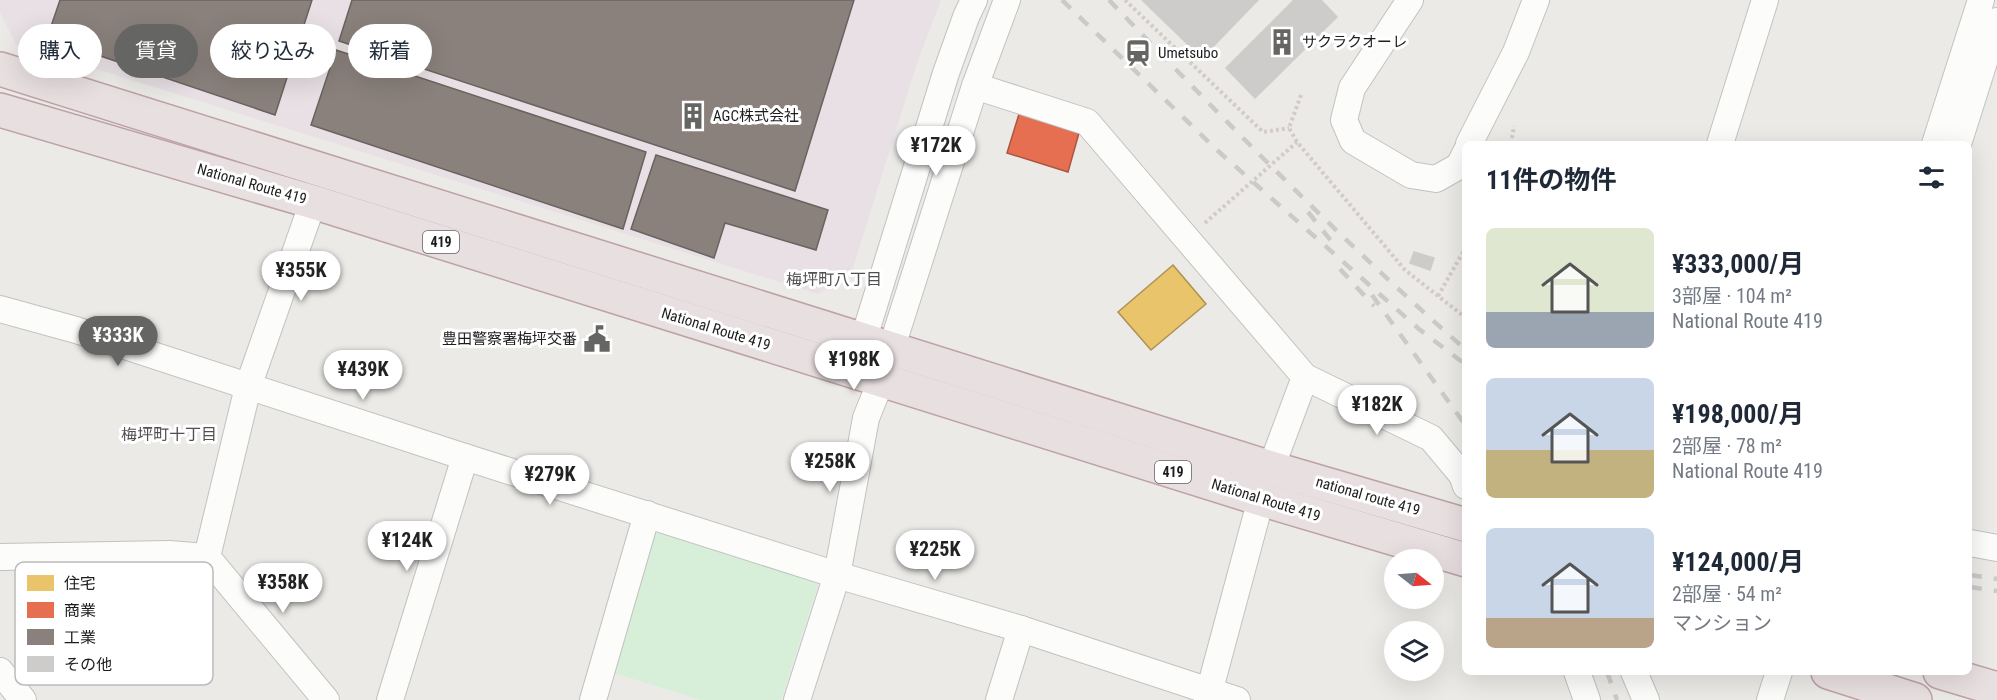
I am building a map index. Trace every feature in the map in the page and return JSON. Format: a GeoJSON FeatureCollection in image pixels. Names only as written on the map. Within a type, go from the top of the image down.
{"type":"FeatureCollection","features":[{"type":"Feature","properties":{"kind":"highway","name":"National Route 419"},"geometry":{"type":"LineString","coordinates":[[0,69],[1271,468]]}},
{"type":"Feature","properties":{"kind":"highway","name":"National Route 419"},"geometry":{"type":"LineString","coordinates":[[0,110],[313,202],[1261,499],[1462,559]]}},
{"type":"Feature","properties":{"kind":"highway","name":"national route 419"},"geometry":{"type":"LineString","coordinates":[[1271,468],[1462,524]]}},
{"type":"Feature","properties":{"kind":"highway"},"geometry":{"type":"LineString","coordinates":[[1837,675],[1915,700]]}},
{"type":"Feature","properties":{"kind":"highway"},"geometry":{"type":"LineString","coordinates":[[1950,675],[1997,689]]}},
{"type":"Feature","properties":{"kind":"street"},"geometry":{"type":"LineString","coordinates":[[797,700],[837,575],[866,418],[868,376],[946,73],[974,0]]}},
{"type":"Feature","properties":{"kind":"street"},"geometry":{"type":"LineString","coordinates":[[877,344],[1007,0]]}},
{"type":"Feature","properties":{"kind":"street"},"geometry":{"type":"LineString","coordinates":[[1410,0],[1352,88],[1344,120],[1353,141],[1412,175],[1436,179],[1459,166],[1462,160]]}},
{"type":"Feature","properties":{"kind":"street"},"geometry":{"type":"LineString","coordinates":[[1471,141],[1516,52],[1536,0]]}},
{"type":"Feature","properties":{"kind":"street"},"geometry":{"type":"LineString","coordinates":[[1721,141],[1765,0]]}},
{"type":"Feature","properties":{"kind":"street"},"geometry":{"type":"LineString","coordinates":[[1936,141],[1981,0]]}},
{"type":"Feature","properties":{"kind":"street"},"geometry":{"type":"LineString","coordinates":[[1959,141],[1997,21]]}},
{"type":"Feature","properties":{"kind":"street"},"geometry":{"type":"LineString","coordinates":[[975,86],[1087,122],[1305,377],[1431,438],[1462,475]]}},
{"type":"Feature","properties":{"kind":"street"},"geometry":{"type":"LineString","coordinates":[[207,557],[248,387],[313,202]]}},
{"type":"Feature","properties":{"kind":"street"},"geometry":{"type":"LineString","coordinates":[[0,309],[76,330],[837,575],[1021,629],[1208,696],[1237,700]]}},
{"type":"Feature","properties":{"kind":"street"},"geometry":{"type":"LineString","coordinates":[[1271,468],[1305,377]]}},
{"type":"Feature","properties":{"kind":"street"},"geometry":{"type":"LineString","coordinates":[[390,700],[465,457]]}},
{"type":"Feature","properties":{"kind":"street"},"geometry":{"type":"LineString","coordinates":[[1208,696],[1261,499]]}},
{"type":"Feature","properties":{"kind":"street"},"geometry":{"type":"LineString","coordinates":[[593,700],[647,514]]}},
{"type":"Feature","properties":{"kind":"street"},"geometry":{"type":"LineString","coordinates":[[1972,543],[1997,548]]}},
{"type":"Feature","properties":{"kind":"street"},"geometry":{"type":"LineString","coordinates":[[0,557],[169,554],[207,557],[211,562]]}},
{"type":"Feature","properties":{"kind":"street"},"geometry":{"type":"LineString","coordinates":[[213,564],[326,700]]}},
{"type":"Feature","properties":{"kind":"street"},"geometry":{"type":"LineString","coordinates":[[999,700],[1021,629]]}},
{"type":"Feature","properties":{"kind":"street"},"geometry":{"type":"LineString","coordinates":[[0,671],[23,700]]}},
{"type":"Feature","properties":{"kind":"street"},"geometry":{"type":"LineString","coordinates":[[1577,675],[1587,700]]}},
{"type":"Feature","properties":{"kind":"street"},"geometry":{"type":"LineString","coordinates":[[1635,675],[1646,700]]}},
{"type":"Feature","properties":{"kind":"street"},"geometry":{"type":"LineString","coordinates":[[1770,700],[1778,675]]}},
{"type":"Feature","properties":{"kind":"path"},"geometry":{"type":"LineString","coordinates":[[1125,0],[1263,132],[1288,128]]}},
{"type":"Feature","properties":{"kind":"path"},"geometry":{"type":"LineString","coordinates":[[1288,128],[1301,95]]}},
{"type":"Feature","properties":{"kind":"path"},"geometry":{"type":"LineString","coordinates":[[1512,141],[1514,126]]}},
{"type":"Feature","properties":{"kind":"path"},"geometry":{"type":"LineString","coordinates":[[1288,128],[1297,142],[1405,270],[1462,315]]}},
{"type":"Feature","properties":{"kind":"path"},"geometry":{"type":"LineString","coordinates":[[1187,239],[1297,142]]}},
{"type":"Feature","properties":{"kind":"path"},"geometry":{"type":"LineString","coordinates":[[1438,296],[1462,254]]}},
{"type":"Feature","properties":{"kind":"shaded area"},"geometry":{"type":"Polygon","coordinates":[[[0,0],[941,0],[917,63],[851,274],[818,294],[125,78],[198,78],[198,24],[114,24],[114,75],[102,71],[102,24],[18,24],[18,45],[0,13],[0,0]]]}},
{"type":"Feature","properties":{"kind":"green space"},"geometry":{"type":"Polygon","coordinates":[[[666,530],[814,577],[818,585],[781,700],[701,700],[614,673],[654,536],[666,530]]]}},
{"type":"Feature","properties":{"kind":"building: 住宅"},"geometry":{"type":"Polygon","coordinates":[[[1173,265],[1206,304],[1151,350],[1118,312],[1173,265]]]}},
{"type":"Feature","properties":{"kind":"building: 商業"},"geometry":{"type":"Polygon","coordinates":[[[1019,114],[1079,133],[1068,172],[1007,153],[1019,114]]]}},
{"type":"Feature","properties":{"kind":"building: 工業"},"geometry":{"type":"Polygon","coordinates":[[[60,0],[312,0],[304,24],[210,24],[210,78],[287,78],[275,115],[165,78],[198,78],[198,24],[114,24],[114,61],[102,57],[102,24],[52,24],[60,0]]]}},
{"type":"Feature","properties":{"kind":"building: 工業","name":"AGC株式会社"},"geometry":{"type":"Polygon","coordinates":[[[352,0],[854,0],[795,191],[432,72],[432,24],[348,24],[348,44],[339,41],[352,0]]]}},
{"type":"Feature","properties":{"kind":"building: 工業"},"geometry":{"type":"Polygon","coordinates":[[[336,50],[348,54],[348,78],[421,78],[646,152],[623,229],[311,125],[327,78],[336,78],[336,50]]]}},
{"type":"Feature","properties":{"kind":"building: 工業"},"geometry":{"type":"Polygon","coordinates":[[[656,155],[828,210],[816,250],[725,223],[714,258],[631,229],[656,155]]]}},
{"type":"Feature","properties":{"kind":"building: その他"},"geometry":{"type":"Polygon","coordinates":[[[1142,0],[1258,0],[1202,58],[1142,0]]]}},
{"type":"Feature","properties":{"kind":"building: その他","name":"サクラクオーレ"},"geometry":{"type":"Polygon","coordinates":[[[1294,0],[1321,0],[1337,17],[1255,98],[1226,68],[1294,0]]]}},
{"type":"Feature","properties":{"kind":"building: その他"},"geometry":{"type":"Polygon","coordinates":[[[1414,252],[1434,258],[1430,270],[1410,263],[1414,252]]]}},
{"type":"Feature","properties":{"kind":"railway"},"geometry":{"type":"LineString","coordinates":[[1062,0],[1218,151],[1419,329],[1462,362]]}},
{"type":"Feature","properties":{"kind":"railway"},"geometry":{"type":"LineString","coordinates":[[1109,0],[1328,223],[1462,346]]}},
{"type":"Feature","properties":{"kind":"railway"},"geometry":{"type":"LineString","coordinates":[[1308,212],[1336,247]]}},
{"type":"Feature","properties":{"kind":"railway"},"geometry":{"type":"LineString","coordinates":[[1340,269],[1374,306]]}},
{"type":"Feature","properties":{"kind":"railway"},"geometry":{"type":"LineString","coordinates":[[1372,295],[1462,420]]}},
{"type":"Feature","properties":{"kind":"railway"},"geometry":{"type":"LineString","coordinates":[[1972,575],[1997,579]]}},
{"type":"Feature","properties":{"kind":"railway"},"geometry":{"type":"LineString","coordinates":[[1972,587],[1997,591]]}},
{"type":"Feature","properties":{"kind":"railway"},"geometry":{"type":"LineString","coordinates":[[1608,675],[1617,700]]}},
{"type":"Feature","properties":{"kind":"place","name":"サクラクオーレ"},"geometry":{"type":"Point","coordinates":[1282,42]}},
{"type":"Feature","properties":{"kind":"place","name":"Umetsubo"},"geometry":{"type":"Point","coordinates":[1138,53]}},
{"type":"Feature","properties":{"kind":"place","name":"AGC株式会社"},"geometry":{"type":"Point","coordinates":[693,116]}},
{"type":"Feature","properties":{"kind":"place","name":"豊田警察署梅坪交番"},"geometry":{"type":"Point","coordinates":[597,339]}},
{"type":"Feature","properties":{"kind":"district","name":"梅坪町八丁目"},"geometry":{"type":"Point","coordinates":[834,279]}},
{"type":"Feature","properties":{"kind":"district","name":"梅坪町十丁目"},"geometry":{"type":"Point","coordinates":[169,434]}}]}
